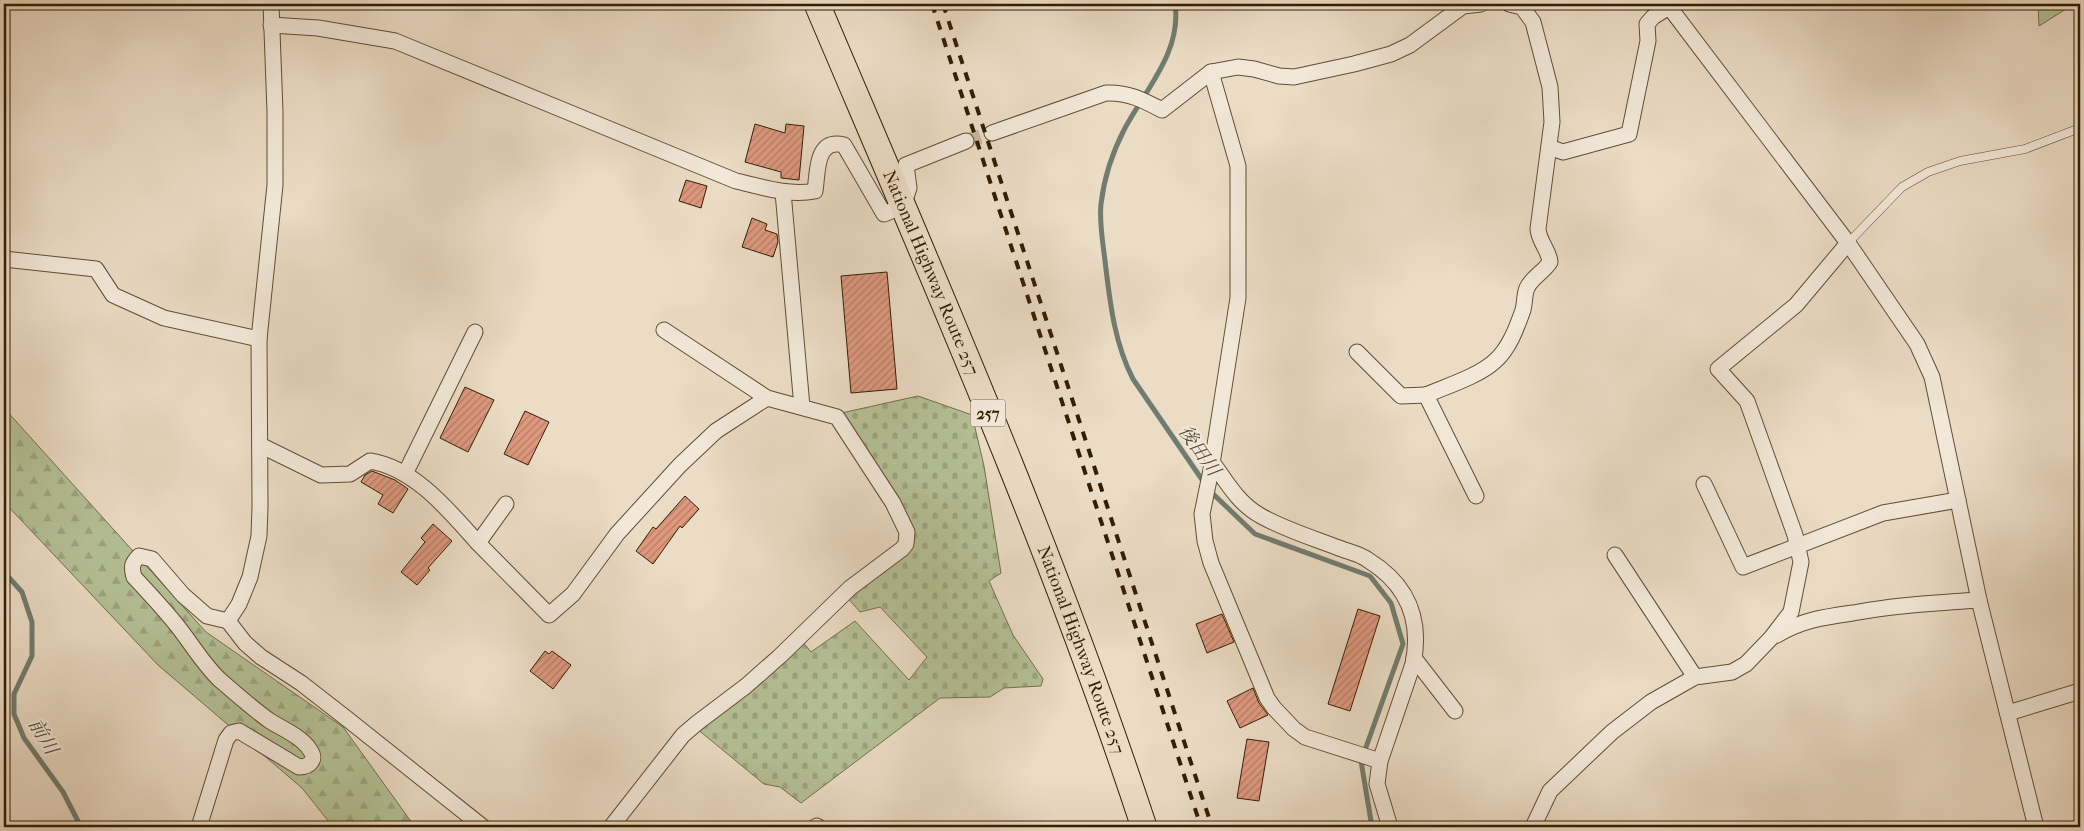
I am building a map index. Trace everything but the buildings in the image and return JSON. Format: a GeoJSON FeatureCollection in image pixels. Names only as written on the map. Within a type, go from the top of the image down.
{"type":"FeatureCollection","features":[{"type":"Feature","properties":{"kind":"highway","name":"National Highway Route 257"},"geometry":{"type":"LineString","coordinates":[[817,4],[903,206],[1024,501],[1115,739],[1144,827]]}},
{"type":"Feature","properties":{"kind":"street"},"geometry":{"type":"LineString","coordinates":[[228,621],[239,604],[250,577],[259,536],[259,339],[275,185],[275,112],[271,4]]}},
{"type":"Feature","properties":{"kind":"street"},"geometry":{"type":"LineString","coordinates":[[992,133],[1106,94],[1121,92],[1162,110],[1211,72],[1238,67],[1294,77],[1354,64],[1391,54],[1410,45],[1463,5],[1481,4]]}},
{"type":"Feature","properties":{"kind":"street"},"geometry":{"type":"LineString","coordinates":[[1357,352],[1402,396],[1426,395],[1479,372],[1495,361],[1506,348],[1524,308],[1527,287],[1546,270],[1550,262],[1547,250],[1540,239],[1538,229],[1552,122],[1550,87],[1533,22],[1522,7],[1509,4]]}},
{"type":"Feature","properties":{"kind":"street"},"geometry":{"type":"LineString","coordinates":[[1549,147],[1563,152],[1629,134],[1648,41],[1647,24],[1668,6],[1848,243],[1917,344],[1932,376],[1979,600],[2036,827]]}},
{"type":"Feature","properties":{"kind":"street"},"geometry":{"type":"LineString","coordinates":[[271,25],[318,28],[395,41],[736,181],[783,192],[804,194],[815,192],[821,152],[828,145],[835,143],[844,145],[850,152],[884,214],[903,206],[909,188],[906,164],[966,141]]}},
{"type":"Feature","properties":{"kind":"street"},"geometry":{"type":"LineString","coordinates":[[1211,72],[1238,166],[1238,298],[1212,467],[1202,514],[1205,541],[1211,563],[1267,698],[1286,722],[1305,736],[1377,761]]}},
{"type":"Feature","properties":{"kind":"street"},"geometry":{"type":"LineString","coordinates":[[783,192],[802,408]]}},
{"type":"Feature","properties":{"kind":"street"},"geometry":{"type":"LineString","coordinates":[[1533,827],[1550,791],[1612,732],[1651,702],[1695,677],[1732,672],[1746,664],[1771,638],[1791,612],[1801,562],[1796,536],[1747,401],[1718,369],[1796,305],[1848,243]]}},
{"type":"Feature","properties":{"kind":"street"},"geometry":{"type":"LineString","coordinates":[[4,259],[96,269],[112,294],[164,318],[259,339]]}},
{"type":"Feature","properties":{"kind":"street"},"geometry":{"type":"LineString","coordinates":[[611,827],[683,735],[746,686],[850,588],[906,544],[908,537],[893,503],[837,417],[767,398],[664,330]]}},
{"type":"Feature","properties":{"kind":"street"},"geometry":{"type":"LineString","coordinates":[[404,474],[475,332]]}},
{"type":"Feature","properties":{"kind":"street"},"geometry":{"type":"LineString","coordinates":[[1426,395],[1476,496]]}},
{"type":"Feature","properties":{"kind":"street"},"geometry":{"type":"LineString","coordinates":[[260,445],[321,475],[350,474],[370,461],[404,474],[421,484],[549,615],[573,594],[617,534],[680,465],[716,431],[767,398]]}},
{"type":"Feature","properties":{"kind":"street"},"geometry":{"type":"LineString","coordinates":[[1212,467],[1240,500],[1260,516],[1290,530],[1367,559],[1387,574],[1403,592],[1412,612],[1416,630],[1414,658],[1377,761],[1377,784],[1390,827]]}},
{"type":"Feature","properties":{"kind":"street"},"geometry":{"type":"LineString","coordinates":[[1704,484],[1742,567],[1883,513],[1958,500]]}},
{"type":"Feature","properties":{"kind":"street"},"geometry":{"type":"LineString","coordinates":[[478,543],[506,504]]}},
{"type":"Feature","properties":{"kind":"street"},"geometry":{"type":"LineString","coordinates":[[1615,555],[1695,677]]}},
{"type":"Feature","properties":{"kind":"street"},"geometry":{"type":"LineString","coordinates":[[199,827],[226,740],[230,733],[239,731],[299,767],[306,767],[310,764],[312,757],[310,750],[301,741],[269,720],[219,679],[176,624],[134,578],[131,569],[133,562],[139,556],[152,559],[196,607],[207,616],[228,621],[245,643],[261,657],[346,718],[483,827]]}},
{"type":"Feature","properties":{"kind":"street"},"geometry":{"type":"LineString","coordinates":[[1771,638],[1795,624],[1824,618],[1898,605],[1979,600]]}},
{"type":"Feature","properties":{"kind":"street"},"geometry":{"type":"LineString","coordinates":[[1414,658],[1455,711]]}},
{"type":"Feature","properties":{"kind":"street"},"geometry":{"type":"LineString","coordinates":[[2008,712],[2080,691]]}},
{"type":"Feature","properties":{"kind":"lane"},"geometry":{"type":"LineString","coordinates":[[1848,243],[1902,186],[1928,172],[1960,161],[2025,149],[2080,128]]}},
{"type":"Feature","properties":{"kind":"green space"},"geometry":{"type":"Polygon","coordinates":[[[2038,4],[2074,4],[2039,26],[2038,4]]]}},
{"type":"Feature","properties":{"kind":"green space"},"geometry":{"type":"Polygon","coordinates":[[[918,396],[972,415],[984,466],[1001,573],[989,581],[1013,635],[1043,679],[1041,686],[1004,688],[990,697],[940,698],[801,803],[780,787],[764,784],[696,728],[802,641],[811,652],[855,621],[909,680],[927,657],[880,607],[860,612],[847,597],[906,552],[914,536],[889,489],[837,414],[918,396]]]}},
{"type":"Feature","properties":{"kind":"green space"},"geometry":{"type":"Polygon","coordinates":[[[4,408],[206,632],[343,727],[415,827],[333,827],[302,788],[158,665],[4,502],[4,408]]]}},
{"type":"Feature","properties":{"kind":"waterway","name":"後田川"},"geometry":{"type":"LineString","coordinates":[[1175,4],[1176,21],[1168,54],[1125,128],[1110,165],[1102,194],[1101,225],[1109,292],[1121,351],[1133,379],[1205,484]]}},
{"type":"Feature","properties":{"kind":"waterway","name":"後田川"},"geometry":{"type":"LineString","coordinates":[[1210,491],[1255,534],[1370,576],[1391,603],[1403,644],[1361,761],[1372,827]]}},
{"type":"Feature","properties":{"kind":"waterway","name":"前川"},"geometry":{"type":"LineString","coordinates":[[4,572],[22,592],[32,622],[32,656],[14,694],[14,714],[24,738],[63,792],[81,827]]}},
{"type":"Feature","properties":{"kind":"tunnel"},"geometry":{"type":"LineString","coordinates":[[966,141],[992,133]]}},
{"type":"Feature","properties":{"kind":"railway"},"geometry":{"type":"LineString","coordinates":[[932,4],[1201,827]]}},
{"type":"Feature","properties":{"kind":"railway"},"geometry":{"type":"LineString","coordinates":[[943,4],[1212,827]]}}]}
